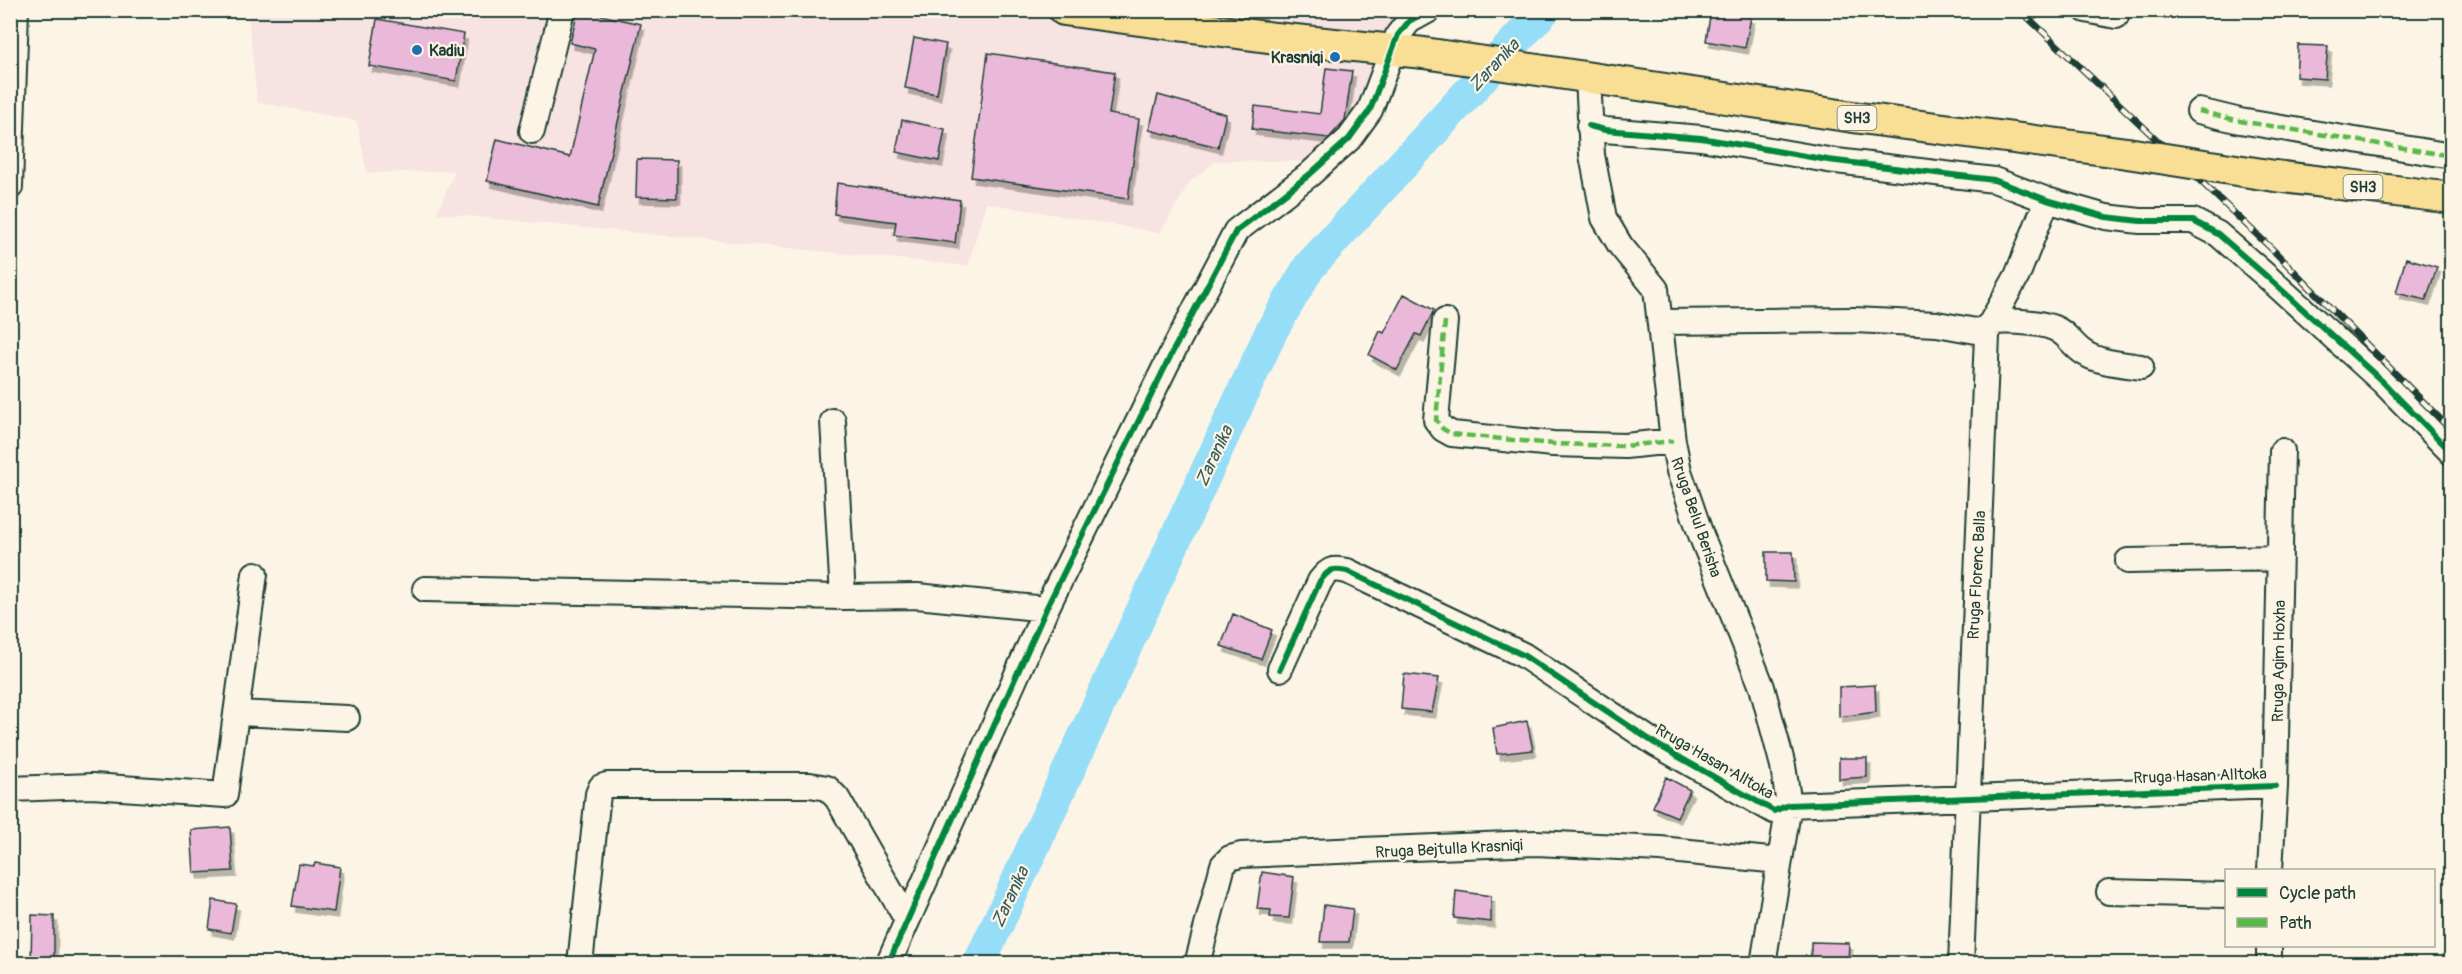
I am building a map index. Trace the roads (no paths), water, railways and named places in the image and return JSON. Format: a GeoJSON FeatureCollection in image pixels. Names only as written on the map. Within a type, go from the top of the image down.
{"type":"FeatureCollection","features":[{"type":"Feature","properties":{"kind":"main road","name":"SH3"},"geometry":{"type":"LineString","coordinates":[[1064,10],[1275,38],[1424,53],[1848,117],[2451,198]]}},
{"type":"Feature","properties":{"kind":"street"},"geometry":{"type":"LineString","coordinates":[[10,187],[16,10]]}},
{"type":"Feature","properties":{"kind":"street"},"geometry":{"type":"LineString","coordinates":[[532,131],[562,10]]}},
{"type":"Feature","properties":{"kind":"street"},"geometry":{"type":"LineString","coordinates":[[888,963],[1046,609],[1172,353],[1236,231],[1309,175],[1349,139],[1370,110],[1398,35],[1409,21],[1429,10]]}},
{"type":"Feature","properties":{"kind":"street"},"geometry":{"type":"LineString","coordinates":[[2086,10],[2115,16]]}},
{"type":"Feature","properties":{"kind":"street","name":"Rruga Belul Berisha"},"geometry":{"type":"LineString","coordinates":[[1576,76],[1589,126],[1604,218],[1620,245],[1656,289],[1673,441],[1679,471],[1701,535],[1762,687],[1784,766],[1789,805],[1763,963]]}},
{"type":"Feature","properties":{"kind":"street"},"geometry":{"type":"LineString","coordinates":[[2199,111],[2240,121],[2451,156]]}},
{"type":"Feature","properties":{"kind":"street"},"geometry":{"type":"LineString","coordinates":[[1589,126],[1605,130],[1701,138],[1828,160],[1994,180],[2047,200],[2106,217],[2193,221],[2218,234],[2383,382],[2451,453]]}},
{"type":"Feature","properties":{"kind":"street","name":"Rruga Florenc Balla"},"geometry":{"type":"LineString","coordinates":[[1961,963],[1987,336],[2017,276],[2047,200]]}},
{"type":"Feature","properties":{"kind":"street"},"geometry":{"type":"LineString","coordinates":[[1661,322],[1854,320],[1937,324],[1976,331],[1984,329],[1992,322],[2050,326],[2060,330],[2086,354],[2141,367]]}},
{"type":"Feature","properties":{"kind":"street"},"geometry":{"type":"LineString","coordinates":[[1445,321],[1436,420],[1443,429],[1452,434],[1563,444],[1625,446],[1673,441]]}},
{"type":"Feature","properties":{"kind":"street"},"geometry":{"type":"LineString","coordinates":[[833,421],[843,597]]}},
{"type":"Feature","properties":{"kind":"street","name":"Rruga Agim Hoxha"},"geometry":{"type":"LineString","coordinates":[[2270,869],[2275,786],[2282,451]]}},
{"type":"Feature","properties":{"kind":"street"},"geometry":{"type":"LineString","coordinates":[[2128,561],[2280,558]]}},
{"type":"Feature","properties":{"kind":"street","name":"Rruga Hasan Alltoka"},"geometry":{"type":"LineString","coordinates":[[1280,669],[1320,581],[1327,571],[1335,568],[1347,571],[1523,655],[1656,744],[1774,811],[1789,805],[2275,786]]}},
{"type":"Feature","properties":{"kind":"street"},"geometry":{"type":"LineString","coordinates":[[10,789],[93,786],[225,795],[238,713],[255,574]]}},
{"type":"Feature","properties":{"kind":"street"},"geometry":{"type":"LineString","coordinates":[[425,589],[843,597],[917,596],[1046,609]]}},
{"type":"Feature","properties":{"kind":"street"},"geometry":{"type":"LineString","coordinates":[[238,713],[347,718]]}},
{"type":"Feature","properties":{"kind":"street"},"geometry":{"type":"LineString","coordinates":[[580,963],[598,794],[601,787],[607,784],[810,785],[827,788],[837,798],[908,920]]}},
{"type":"Feature","properties":{"kind":"street","name":"Rruga Bejtulla Krasniqi"},"geometry":{"type":"LineString","coordinates":[[1197,963],[1223,865],[1230,858],[1242,855],[1349,853],[1536,843],[1659,849],[1779,861]]}},
{"type":"Feature","properties":{"kind":"street"},"geometry":{"type":"LineString","coordinates":[[2109,892],[2225,895]]}},
{"type":"Feature","properties":{"kind":"street"},"geometry":{"type":"LineString","coordinates":[[2269,947],[2269,963]]}},
{"type":"Feature","properties":{"kind":"waterway","name":"Zaranika"},"geometry":{"type":"LineString","coordinates":[[979,964],[1272,330],[1309,267],[1544,10]]}},
{"type":"Feature","properties":{"kind":"railway"},"geometry":{"type":"LineString","coordinates":[[2020,10],[2272,249],[2452,431]]}},
{"type":"Feature","properties":{"kind":"place","name":"Kadiu"},"geometry":{"type":"Point","coordinates":[417,50]}},
{"type":"Feature","properties":{"kind":"place","name":"Krasniqi"},"geometry":{"type":"Point","coordinates":[1335,57]}}]}
